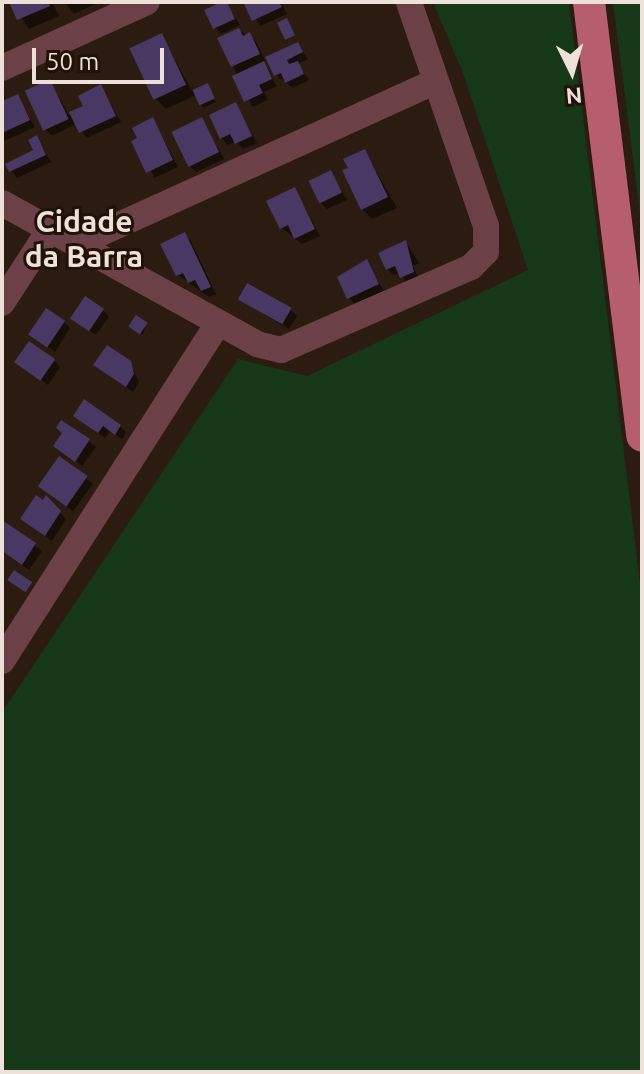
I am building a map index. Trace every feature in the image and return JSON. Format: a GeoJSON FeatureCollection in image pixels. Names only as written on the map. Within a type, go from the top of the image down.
{"type":"FeatureCollection","features":[{"type":"Feature","properties":{"kind":"main road"},"geometry":{"type":"LineString","coordinates":[[589,2],[642,436]]}},
{"type":"Feature","properties":{"kind":"street"},"geometry":{"type":"LineString","coordinates":[[2,68],[147,2]]}},
{"type":"Feature","properties":{"kind":"street"},"geometry":{"type":"LineString","coordinates":[[2,203],[218,323],[281,350],[471,267],[486,252],[486,226],[409,2]]}},
{"type":"Feature","properties":{"kind":"street"},"geometry":{"type":"LineString","coordinates":[[77,244],[436,81]]}},
{"type":"Feature","properties":{"kind":"street"},"geometry":{"type":"LineString","coordinates":[[2,303],[50,229]]}},
{"type":"Feature","properties":{"kind":"street"},"geometry":{"type":"LineString","coordinates":[[2,661],[218,323]]}},
{"type":"Feature","properties":{"kind":"green space"},"geometry":{"type":"Polygon","coordinates":[[[433,2],[569,2],[642,600],[642,1072],[2,1072],[2,712],[238,359],[307,376],[528,270],[463,73],[433,2]]]}},
{"type":"Feature","properties":{"kind":"green space"},"geometry":{"type":"Polygon","coordinates":[[[613,2],[642,2],[642,229],[613,2]]]}},
{"type":"Feature","properties":{"kind":"building"},"geometry":{"type":"Polygon","coordinates":[[[9,2],[48,2],[50,6],[17,20],[9,2]]]}},
{"type":"Feature","properties":{"kind":"building"},"geometry":{"type":"Polygon","coordinates":[[[227,2],[235,19],[213,29],[204,10],[227,2]]]}},
{"type":"Feature","properties":{"kind":"building"},"geometry":{"type":"Polygon","coordinates":[[[243,2],[279,2],[282,7],[252,21],[243,2]]]}},
{"type":"Feature","properties":{"kind":"building"},"geometry":{"type":"Polygon","coordinates":[[[287,18],[295,35],[285,40],[277,23],[287,18]]]}},
{"type":"Feature","properties":{"kind":"building"},"geometry":{"type":"Polygon","coordinates":[[[239,28],[243,36],[250,32],[260,54],[231,67],[217,38],[239,28]]]}},
{"type":"Feature","properties":{"kind":"building"},"geometry":{"type":"Polygon","coordinates":[[[162,33],[186,85],[153,100],[129,48],[162,33]]]}},
{"type":"Feature","properties":{"kind":"building"},"geometry":{"type":"Polygon","coordinates":[[[298,42],[303,52],[287,60],[289,64],[298,61],[304,74],[285,83],[281,73],[274,76],[265,57],[298,42]]]}},
{"type":"Feature","properties":{"kind":"building"},"geometry":{"type":"Polygon","coordinates":[[[264,61],[272,79],[259,85],[263,93],[244,102],[232,76],[264,61]]]}},
{"type":"Feature","properties":{"kind":"building"},"geometry":{"type":"Polygon","coordinates":[[[50,79],[69,119],[43,131],[25,91],[50,79]]]}},
{"type":"Feature","properties":{"kind":"building"},"geometry":{"type":"Polygon","coordinates":[[[208,83],[215,99],[199,105],[192,90],[208,83]]]}},
{"type":"Feature","properties":{"kind":"building"},"geometry":{"type":"Polygon","coordinates":[[[101,84],[116,116],[79,133],[69,112],[83,106],[78,96],[101,84]]]}},
{"type":"Feature","properties":{"kind":"building"},"geometry":{"type":"Polygon","coordinates":[[[18,94],[30,120],[2,133],[2,101],[18,94]]]}},
{"type":"Feature","properties":{"kind":"building"},"geometry":{"type":"Polygon","coordinates":[[[236,102],[252,136],[235,144],[230,134],[220,139],[209,115],[236,102]]]}},
{"type":"Feature","properties":{"kind":"building"},"geometry":{"type":"Polygon","coordinates":[[[153,117],[173,160],[146,173],[131,141],[137,138],[132,128],[153,117]]]}},
{"type":"Feature","properties":{"kind":"building"},"geometry":{"type":"Polygon","coordinates":[[[202,117],[219,152],[189,167],[171,132],[202,117]]]}},
{"type":"Feature","properties":{"kind":"building"},"geometry":{"type":"Polygon","coordinates":[[[37,135],[46,155],[9,172],[5,164],[33,150],[28,140],[37,135]]]}},
{"type":"Feature","properties":{"kind":"building"},"geometry":{"type":"Polygon","coordinates":[[[365,149],[388,197],[361,210],[342,170],[348,168],[343,159],[365,149]]]}},
{"type":"Feature","properties":{"kind":"building"},"geometry":{"type":"Polygon","coordinates":[[[331,170],[342,192],[319,203],[309,181],[331,170]]]}},
{"type":"Feature","properties":{"kind":"building"},"geometry":{"type":"Polygon","coordinates":[[[295,187],[315,229],[294,239],[288,225],[280,229],[266,201],[295,187]]]}},
{"type":"Feature","properties":{"kind":"building"},"geometry":{"type":"Polygon","coordinates":[[[185,232],[211,287],[201,291],[195,280],[188,283],[183,273],[176,276],[160,244],[185,232]]]}},
{"type":"Feature","properties":{"kind":"building"},"geometry":{"type":"Polygon","coordinates":[[[406,240],[414,272],[400,278],[395,266],[386,270],[378,253],[406,240]]]}},
{"type":"Feature","properties":{"kind":"building"},"geometry":{"type":"Polygon","coordinates":[[[367,259],[379,284],[347,299],[337,277],[367,259]]]}},
{"type":"Feature","properties":{"kind":"building"},"geometry":{"type":"Polygon","coordinates":[[[247,283],[292,308],[282,324],[238,300],[247,283]]]}},
{"type":"Feature","properties":{"kind":"building"},"geometry":{"type":"Polygon","coordinates":[[[85,296],[104,309],[89,331],[70,318],[85,296]]]}},
{"type":"Feature","properties":{"kind":"building"},"geometry":{"type":"Polygon","coordinates":[[[46,308],[65,321],[47,347],[28,335],[46,308]]]}},
{"type":"Feature","properties":{"kind":"building"},"geometry":{"type":"Polygon","coordinates":[[[136,315],[148,323],[140,334],[128,327],[136,315]]]}},
{"type":"Feature","properties":{"kind":"building"},"geometry":{"type":"Polygon","coordinates":[[[29,341],[55,359],[40,381],[14,362],[29,341]]]}},
{"type":"Feature","properties":{"kind":"building"},"geometry":{"type":"Polygon","coordinates":[[[107,345],[131,361],[134,374],[126,387],[93,365],[107,345]]]}},
{"type":"Feature","properties":{"kind":"building"},"geometry":{"type":"Polygon","coordinates":[[[84,399],[121,425],[115,435],[103,426],[98,433],[73,416],[84,399]]]}},
{"type":"Feature","properties":{"kind":"building"},"geometry":{"type":"Polygon","coordinates":[[[61,420],[90,439],[75,462],[53,446],[62,433],[56,428],[61,420]]]}},
{"type":"Feature","properties":{"kind":"building"},"geometry":{"type":"Polygon","coordinates":[[[59,456],[88,476],[66,506],[38,486],[59,456]]]}},
{"type":"Feature","properties":{"kind":"building"},"geometry":{"type":"Polygon","coordinates":[[[36,495],[43,500],[46,495],[61,511],[45,536],[20,519],[36,495]]]}},
{"type":"Feature","properties":{"kind":"building"},"geometry":{"type":"Polygon","coordinates":[[[2,520],[36,543],[22,565],[2,551],[2,520]]]}},
{"type":"Feature","properties":{"kind":"building"},"geometry":{"type":"Polygon","coordinates":[[[14,570],[32,582],[26,592],[7,580],[14,570]]]}},
{"type":"Feature","properties":{"kind":"district","name":"Cidade da Barra"},"geometry":{"type":"Point","coordinates":[84,238]}}]}
